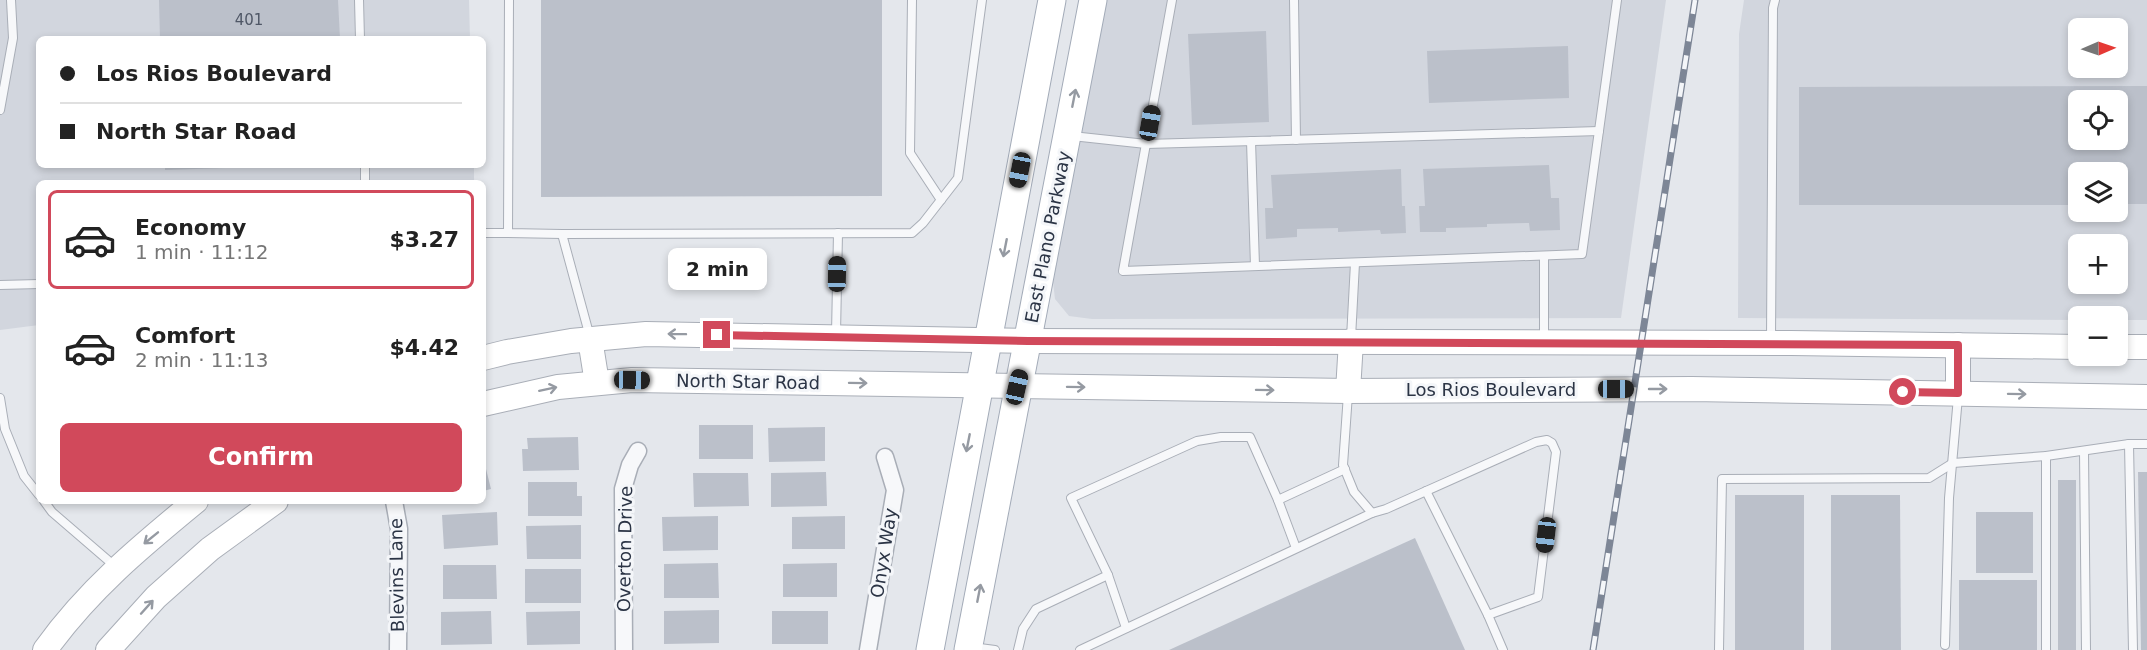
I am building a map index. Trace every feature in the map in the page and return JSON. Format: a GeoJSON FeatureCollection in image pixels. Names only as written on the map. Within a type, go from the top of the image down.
{"type":"FeatureCollection","features":[{"type":"Feature","properties":{"kind":"main road"},"geometry":{"type":"LineString","coordinates":[[968,648],[931,644],[1052,0]]}},
{"type":"Feature","properties":{"kind":"main road","name":"East Plano Parkway"},"geometry":{"type":"LineString","coordinates":[[968,648],[1093,0]]}},
{"type":"Feature","properties":{"kind":"main road"},"geometry":{"type":"LineString","coordinates":[[486,357],[517,350],[590,339],[646,334],[1028,341],[1771,343],[2068,347]]}},
{"type":"Feature","properties":{"kind":"main road"},"geometry":{"type":"LineString","coordinates":[[590,339],[597,383]]}},
{"type":"Feature","properties":{"kind":"main road"},"geometry":{"type":"LineString","coordinates":[[1348,391],[1351,341]]}},
{"type":"Feature","properties":{"kind":"main road"},"geometry":{"type":"LineString","coordinates":[[1958,345],[1958,393]]}},
{"type":"Feature","properties":{"kind":"main road"},"geometry":{"type":"LineString","coordinates":[[2128,347],[2147,347]]}},
{"type":"Feature","properties":{"kind":"main road","name":"North Star Road"},"geometry":{"type":"LineString","coordinates":[[486,403],[558,387],[632,380],[979,385]]}},
{"type":"Feature","properties":{"kind":"main road","name":"Los Rios Boulevard"},"geometry":{"type":"LineString","coordinates":[[979,385],[1348,391],[1692,389],[2147,397]]}},
{"type":"Feature","properties":{"kind":"main road"},"geometry":{"type":"LineString","coordinates":[[45,650],[66,622],[131,555],[192,504]]}},
{"type":"Feature","properties":{"kind":"main road"},"geometry":{"type":"LineString","coordinates":[[108,650],[156,597],[210,549],[272,504]]}},
{"type":"Feature","properties":{"kind":"street","name":"Overton Drive"},"geometry":{"type":"LineString","coordinates":[[624,650],[623,489],[630,465],[638,451]]}},
{"type":"Feature","properties":{"kind":"street","name":"Onyx Way"},"geometry":{"type":"LineString","coordinates":[[868,650],[895,490],[885,458]]}},
{"type":"Feature","properties":{"kind":"street","name":"Blevins Lane"},"geometry":{"type":"LineString","coordinates":[[395,504],[399,529],[398,650]]}},
{"type":"Feature","properties":{"kind":"lane"},"geometry":{"type":"LineString","coordinates":[[0,110],[13,38],[11,0]]}},
{"type":"Feature","properties":{"kind":"lane"},"geometry":{"type":"LineString","coordinates":[[359,0],[360,36]]}},
{"type":"Feature","properties":{"kind":"lane"},"geometry":{"type":"LineString","coordinates":[[508,232],[509,0]]}},
{"type":"Feature","properties":{"kind":"lane"},"geometry":{"type":"LineString","coordinates":[[912,0],[910,153],[941,200]]}},
{"type":"Feature","properties":{"kind":"lane"},"geometry":{"type":"LineString","coordinates":[[486,233],[912,233],[923,223],[958,178],[982,0]]}},
{"type":"Feature","properties":{"kind":"lane"},"geometry":{"type":"LineString","coordinates":[[1172,0],[1123,272],[1581,254],[1617,0]]}},
{"type":"Feature","properties":{"kind":"lane"},"geometry":{"type":"LineString","coordinates":[[1294,0],[1296,140]]}},
{"type":"Feature","properties":{"kind":"lane"},"geometry":{"type":"LineString","coordinates":[[1771,343],[1773,20],[1776,0]]}},
{"type":"Feature","properties":{"kind":"lane"},"geometry":{"type":"LineString","coordinates":[[1067,136],[1146,144],[1599,131]]}},
{"type":"Feature","properties":{"kind":"lane"},"geometry":{"type":"LineString","coordinates":[[1251,141],[1255,266]]}},
{"type":"Feature","properties":{"kind":"lane"},"geometry":{"type":"LineString","coordinates":[[836,337],[838,233]]}},
{"type":"Feature","properties":{"kind":"lane"},"geometry":{"type":"LineString","coordinates":[[562,234],[590,339]]}},
{"type":"Feature","properties":{"kind":"lane"},"geometry":{"type":"LineString","coordinates":[[1544,256],[1544,343]]}},
{"type":"Feature","properties":{"kind":"lane"},"geometry":{"type":"LineString","coordinates":[[1351,341],[1355,263]]}},
{"type":"Feature","properties":{"kind":"lane"},"geometry":{"type":"LineString","coordinates":[[0,285],[36,284]]}},
{"type":"Feature","properties":{"kind":"lane"},"geometry":{"type":"LineString","coordinates":[[1348,391],[1343,465],[1354,492],[1372,513]]}},
{"type":"Feature","properties":{"kind":"lane"},"geometry":{"type":"LineString","coordinates":[[1945,645],[1949,498],[1958,393]]}},
{"type":"Feature","properties":{"kind":"lane"},"geometry":{"type":"LineString","coordinates":[[0,398],[5,429],[24,476],[36,491]]}},
{"type":"Feature","properties":{"kind":"lane"},"geometry":{"type":"LineString","coordinates":[[1126,628],[1108,575],[1071,498],[1197,441],[1221,437],[1250,437],[1296,548]]}},
{"type":"Feature","properties":{"kind":"lane"},"geometry":{"type":"LineString","coordinates":[[1080,650],[1372,513],[1386,509],[1536,442],[1547,440],[1552,443],[1556,452],[1538,597],[1488,615]]}},
{"type":"Feature","properties":{"kind":"lane"},"geometry":{"type":"LineString","coordinates":[[1719,650],[1722,479],[1929,478],[1953,463],[2046,456],[2130,444],[2147,444]]}},
{"type":"Feature","properties":{"kind":"lane"},"geometry":{"type":"LineString","coordinates":[[2130,444],[2133,650]]}},
{"type":"Feature","properties":{"kind":"lane"},"geometry":{"type":"LineString","coordinates":[[2084,451],[2086,650]]}},
{"type":"Feature","properties":{"kind":"lane"},"geometry":{"type":"LineString","coordinates":[[2046,456],[2046,650]]}},
{"type":"Feature","properties":{"kind":"lane"},"geometry":{"type":"LineString","coordinates":[[1278,500],[1345,469]]}},
{"type":"Feature","properties":{"kind":"lane"},"geometry":{"type":"LineString","coordinates":[[1426,491],[1503,650]]}},
{"type":"Feature","properties":{"kind":"lane"},"geometry":{"type":"LineString","coordinates":[[46,504],[52,512],[118,568]]}},
{"type":"Feature","properties":{"kind":"lane"},"geometry":{"type":"LineString","coordinates":[[1018,650],[1023,629],[1036,609],[1108,575]]}},
{"type":"Feature","properties":{"kind":"lane"},"geometry":{"type":"LineString","coordinates":[[968,648],[995,650]]}},
{"type":"Feature","properties":{"kind":"shaded area"},"geometry":{"type":"Polygon","coordinates":[[[0,0],[469,0],[470,36],[36,36],[36,168],[474,168],[474,180],[36,180],[36,325],[0,330],[0,0]]]}},
{"type":"Feature","properties":{"kind":"shaded area"},"geometry":{"type":"Polygon","coordinates":[[[1105,0],[1666,0],[1621,318],[1092,319],[1069,316],[1055,299],[1053,282],[1105,0]]]}},
{"type":"Feature","properties":{"kind":"shaded area"},"geometry":{"type":"Polygon","coordinates":[[[1744,0],[2147,0],[2147,320],[2128,320],[2128,306],[2068,306],[2068,320],[1738,318],[1739,34],[1744,0]]]}},
{"type":"Feature","properties":{"kind":"building"},"geometry":{"type":"Polygon","coordinates":[[[159,0],[338,0],[340,36],[160,36],[159,0]]]}},
{"type":"Feature","properties":{"kind":"building"},"geometry":{"type":"Polygon","coordinates":[[[541,0],[882,0],[882,196],[541,197],[541,0]]]}},
{"type":"Feature","properties":{"kind":"building"},"geometry":{"type":"Polygon","coordinates":[[[1266,31],[1269,122],[1192,125],[1188,34],[1266,31]]]}},
{"type":"Feature","properties":{"kind":"building"},"geometry":{"type":"Polygon","coordinates":[[[1568,46],[1569,98],[1429,103],[1427,51],[1568,46]]]}},
{"type":"Feature","properties":{"kind":"building"},"geometry":{"type":"Polygon","coordinates":[[[2147,86],[2147,204],[2128,204],[2128,162],[2068,162],[2068,205],[1799,205],[1799,87],[2147,86]]]}},
{"type":"Feature","properties":{"kind":"building"},"geometry":{"type":"Polygon","coordinates":[[[1549,165],[1551,198],[1559,198],[1560,230],[1530,231],[1529,223],[1487,224],[1487,227],[1446,228],[1446,232],[1420,232],[1419,206],[1425,206],[1423,169],[1549,165]]]}},
{"type":"Feature","properties":{"kind":"building"},"geometry":{"type":"Polygon","coordinates":[[[165,168],[225,168],[165,170],[165,168]]]}},
{"type":"Feature","properties":{"kind":"building"},"geometry":{"type":"Polygon","coordinates":[[[1401,169],[1402,206],[1405,206],[1406,233],[1381,234],[1380,230],[1338,232],[1338,228],[1297,229],[1297,237],[1266,239],[1265,208],[1273,208],[1271,175],[1401,169]]]}},
{"type":"Feature","properties":{"kind":"building"},"geometry":{"type":"Polygon","coordinates":[[[699,425],[753,425],[753,459],[699,459],[699,425]]]}},
{"type":"Feature","properties":{"kind":"building"},"geometry":{"type":"Polygon","coordinates":[[[825,427],[825,461],[769,462],[768,428],[825,427]]]}},
{"type":"Feature","properties":{"kind":"building"},"geometry":{"type":"Polygon","coordinates":[[[578,437],[579,470],[523,471],[522,449],[528,449],[527,438],[578,437]]]}},
{"type":"Feature","properties":{"kind":"building"},"geometry":{"type":"Polygon","coordinates":[[[486,469],[491,489],[486,490],[486,469]]]}},
{"type":"Feature","properties":{"kind":"building"},"geometry":{"type":"Polygon","coordinates":[[[826,472],[827,506],[771,507],[771,473],[826,472]]]}},
{"type":"Feature","properties":{"kind":"building"},"geometry":{"type":"Polygon","coordinates":[[[2138,472],[2147,472],[2147,650],[2141,650],[2138,472]]]}},
{"type":"Feature","properties":{"kind":"building"},"geometry":{"type":"Polygon","coordinates":[[[693,473],[748,473],[749,506],[694,507],[693,473]]]}},
{"type":"Feature","properties":{"kind":"building"},"geometry":{"type":"Polygon","coordinates":[[[2058,480],[2076,480],[2076,650],[2058,650],[2058,480]]]}},
{"type":"Feature","properties":{"kind":"building"},"geometry":{"type":"Polygon","coordinates":[[[528,482],[577,482],[577,496],[582,496],[582,516],[528,516],[528,482]]]}},
{"type":"Feature","properties":{"kind":"building"},"geometry":{"type":"Polygon","coordinates":[[[1735,495],[1804,495],[1804,650],[1735,650],[1735,495]]]}},
{"type":"Feature","properties":{"kind":"building"},"geometry":{"type":"Polygon","coordinates":[[[1831,495],[1900,495],[1901,650],[1831,650],[1831,495]]]}},
{"type":"Feature","properties":{"kind":"building"},"geometry":{"type":"Polygon","coordinates":[[[497,512],[498,545],[444,549],[442,515],[497,512]]]}},
{"type":"Feature","properties":{"kind":"building"},"geometry":{"type":"Polygon","coordinates":[[[1976,512],[2033,512],[2033,573],[1976,573],[1976,512]]]}},
{"type":"Feature","properties":{"kind":"building"},"geometry":{"type":"Polygon","coordinates":[[[718,516],[718,550],[663,551],[662,517],[718,516]]]}},
{"type":"Feature","properties":{"kind":"building"},"geometry":{"type":"Polygon","coordinates":[[[845,516],[845,549],[792,549],[792,517],[845,516]]]}},
{"type":"Feature","properties":{"kind":"building"},"geometry":{"type":"Polygon","coordinates":[[[581,525],[581,559],[527,559],[526,526],[581,525]]]}},
{"type":"Feature","properties":{"kind":"building"},"geometry":{"type":"Polygon","coordinates":[[[1415,538],[1465,650],[1169,650],[1415,538]]]}},
{"type":"Feature","properties":{"kind":"building"},"geometry":{"type":"Polygon","coordinates":[[[718,563],[719,598],[664,598],[664,564],[718,563]]]}},
{"type":"Feature","properties":{"kind":"building"},"geometry":{"type":"Polygon","coordinates":[[[837,563],[837,597],[783,597],[783,564],[837,563]]]}},
{"type":"Feature","properties":{"kind":"building"},"geometry":{"type":"Polygon","coordinates":[[[443,565],[496,565],[497,599],[443,599],[443,565]]]}},
{"type":"Feature","properties":{"kind":"building"},"geometry":{"type":"Polygon","coordinates":[[[525,569],[581,569],[581,603],[525,603],[525,569]]]}},
{"type":"Feature","properties":{"kind":"building"},"geometry":{"type":"Polygon","coordinates":[[[1959,580],[2037,580],[2037,650],[1959,650],[1959,580]]]}},
{"type":"Feature","properties":{"kind":"building"},"geometry":{"type":"Polygon","coordinates":[[[719,610],[719,643],[664,644],[664,611],[719,610]]]}},
{"type":"Feature","properties":{"kind":"building"},"geometry":{"type":"Polygon","coordinates":[[[491,611],[492,644],[441,645],[441,612],[491,611]]]}},
{"type":"Feature","properties":{"kind":"building"},"geometry":{"type":"Polygon","coordinates":[[[580,611],[580,644],[527,645],[526,612],[580,611]]]}},
{"type":"Feature","properties":{"kind":"building"},"geometry":{"type":"Polygon","coordinates":[[[772,611],[828,611],[828,644],[772,644],[772,611]]]}},
{"type":"Feature","properties":{"kind":"railway"},"geometry":{"type":"LineString","coordinates":[[1593,650],[1695,0]]}},
{"type":"Feature","properties":{"kind":"route"},"geometry":{"type":"LineString","coordinates":[[717,335],[1028,341],[1958,345],[1958,393],[1903,392]]}}]}
